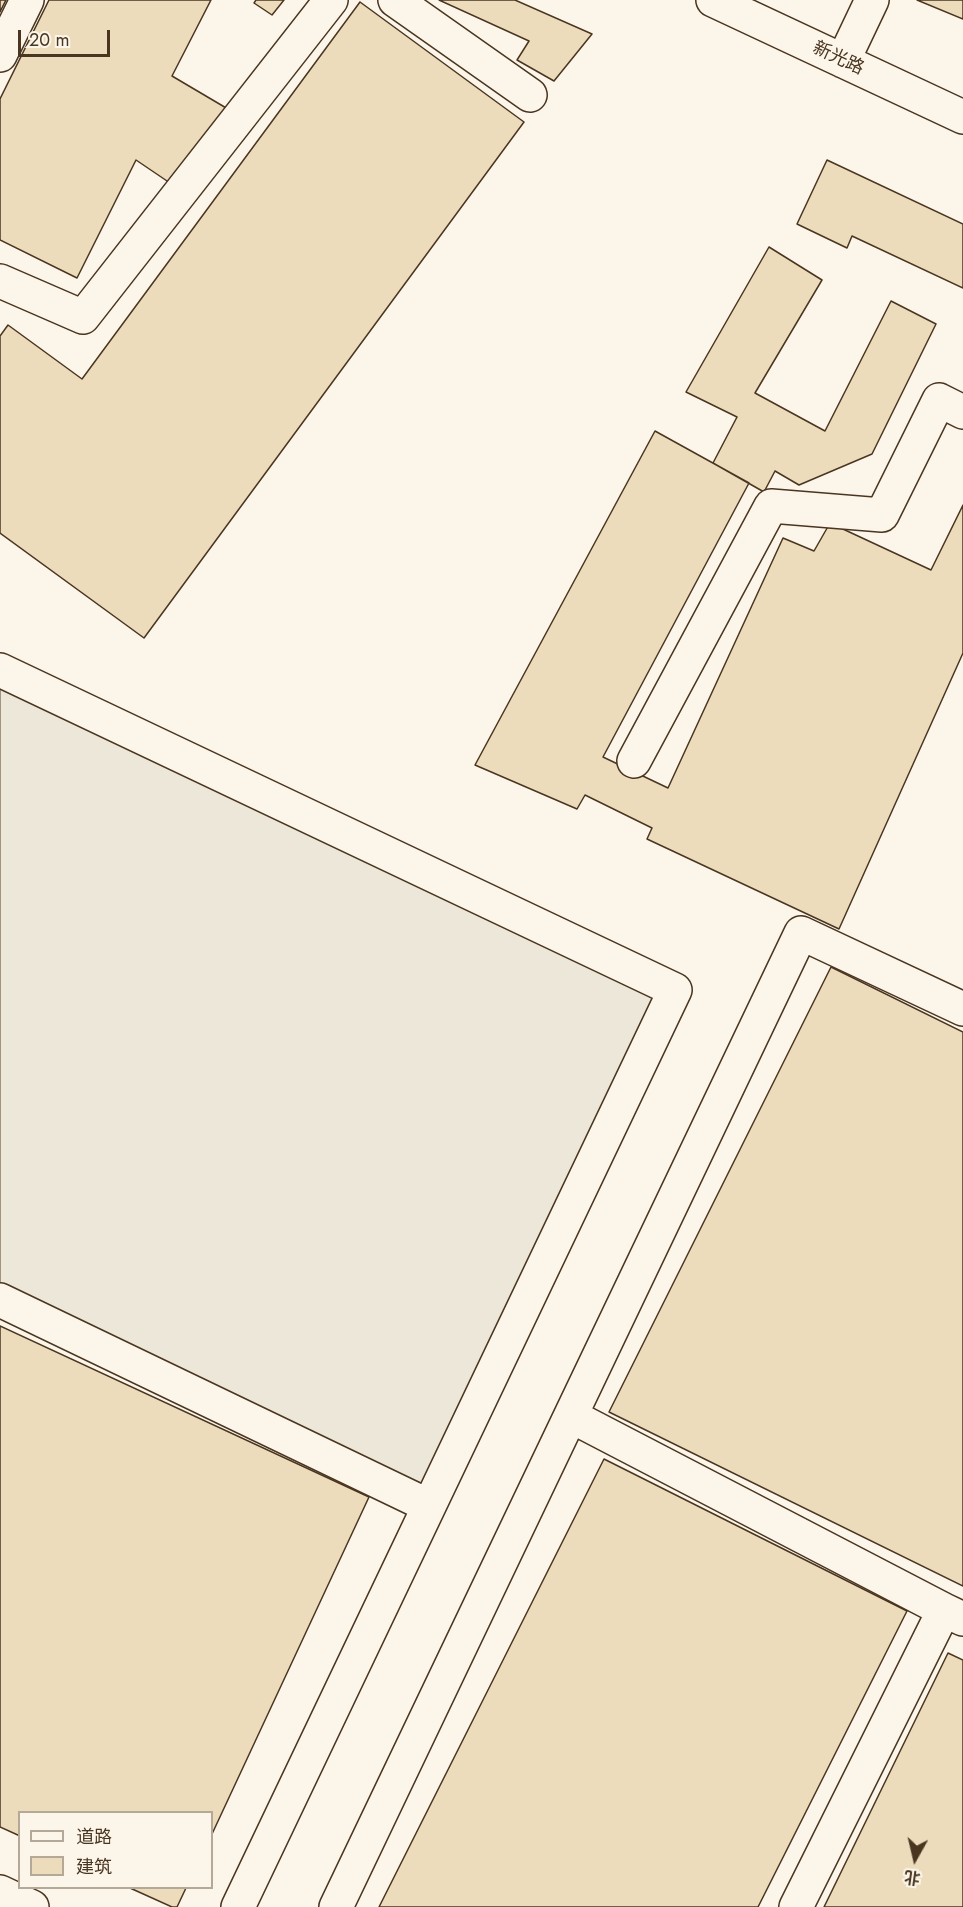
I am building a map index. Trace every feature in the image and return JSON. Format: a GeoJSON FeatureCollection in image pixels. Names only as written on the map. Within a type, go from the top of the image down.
{"type":"FeatureCollection","features":[{"type":"Feature","properties":{"kind":"street"},"geometry":{"type":"LineString","coordinates":[[0,55],[27,0]]}},
{"type":"Feature","properties":{"kind":"street"},"geometry":{"type":"LineString","coordinates":[[0,281],[83,317],[331,0]]}},
{"type":"Feature","properties":{"kind":"street"},"geometry":{"type":"LineString","coordinates":[[395,0],[530,95]]}},
{"type":"Feature","properties":{"kind":"street","name":"新光路"},"geometry":{"type":"LineString","coordinates":[[713,0],[963,117]]}},
{"type":"Feature","properties":{"kind":"street"},"geometry":{"type":"LineString","coordinates":[[843,61],[872,0]]}},
{"type":"Feature","properties":{"kind":"street"},"geometry":{"type":"LineString","coordinates":[[634,761],[771,506],[882,515],[939,400],[963,411]]}},
{"type":"Feature","properties":{"kind":"street"},"geometry":{"type":"LineString","coordinates":[[0,670],[675,990],[238,1907]]}},
{"type":"Feature","properties":{"kind":"street"},"geometry":{"type":"LineString","coordinates":[[336,1907],[801,933],[963,1009]]}},
{"type":"Feature","properties":{"kind":"street"},"geometry":{"type":"LineString","coordinates":[[0,1299],[429,1506]]}},
{"type":"Feature","properties":{"kind":"street"},"geometry":{"type":"LineString","coordinates":[[571,1416],[954,1615],[796,1907]]}},
{"type":"Feature","properties":{"kind":"street"},"geometry":{"type":"LineString","coordinates":[[0,1892],[32,1907]]}},
{"type":"Feature","properties":{"kind":"shaded area"},"geometry":{"type":"Polygon","coordinates":[[[0,670],[675,990],[429,1506],[0,1300],[0,670]]]}},
{"type":"Feature","properties":{"kind":"building"},"geometry":{"type":"Polygon","coordinates":[[[0,0],[6,0],[0,12],[0,0]]]}},
{"type":"Feature","properties":{"kind":"building"},"geometry":{"type":"Polygon","coordinates":[[[49,0],[211,0],[172,76],[233,112],[170,183],[136,160],[77,278],[0,240],[0,99],[49,0]]]}},
{"type":"Feature","properties":{"kind":"building"},"geometry":{"type":"Polygon","coordinates":[[[256,0],[284,0],[272,15],[254,3],[256,0]]]}},
{"type":"Feature","properties":{"kind":"building"},"geometry":{"type":"Polygon","coordinates":[[[439,0],[515,0],[592,34],[554,81],[517,60],[529,41],[439,0]]]}},
{"type":"Feature","properties":{"kind":"building"},"geometry":{"type":"Polygon","coordinates":[[[917,0],[963,0],[963,19],[917,0]]]}},
{"type":"Feature","properties":{"kind":"building"},"geometry":{"type":"Polygon","coordinates":[[[360,2],[524,122],[144,638],[0,533],[0,336],[8,325],[82,379],[360,2]]]}},
{"type":"Feature","properties":{"kind":"building"},"geometry":{"type":"Polygon","coordinates":[[[827,160],[963,224],[963,288],[852,236],[847,248],[797,224],[827,160]]]}},
{"type":"Feature","properties":{"kind":"building"},"geometry":{"type":"Polygon","coordinates":[[[769,247],[822,280],[755,393],[825,431],[891,301],[936,324],[872,454],[799,485],[775,471],[764,492],[713,463],[737,417],[686,392],[769,247]]]}},
{"type":"Feature","properties":{"kind":"building"},"geometry":{"type":"Polygon","coordinates":[[[655,431],[749,483],[603,757],[668,788],[783,538],[814,551],[830,523],[931,570],[963,505],[963,653],[839,929],[647,839],[652,828],[585,795],[577,809],[475,765],[655,431]]]}},
{"type":"Feature","properties":{"kind":"building"},"geometry":{"type":"Polygon","coordinates":[[[831,967],[963,1032],[963,1586],[609,1412],[831,967]]]}},
{"type":"Feature","properties":{"kind":"building"},"geometry":{"type":"Polygon","coordinates":[[[0,1326],[369,1497],[213,1832],[213,1811],[18,1811],[18,1835],[0,1827],[0,1326]]]}},
{"type":"Feature","properties":{"kind":"building"},"geometry":{"type":"Polygon","coordinates":[[[604,1459],[907,1611],[758,1907],[379,1907],[604,1459]]]}},
{"type":"Feature","properties":{"kind":"building"},"geometry":{"type":"Polygon","coordinates":[[[948,1653],[963,1660],[963,1907],[824,1907],[948,1653]]]}},
{"type":"Feature","properties":{"kind":"building"},"geometry":{"type":"Polygon","coordinates":[[[132,1889],[186,1889],[177,1907],[172,1907],[132,1889]]]}}]}
